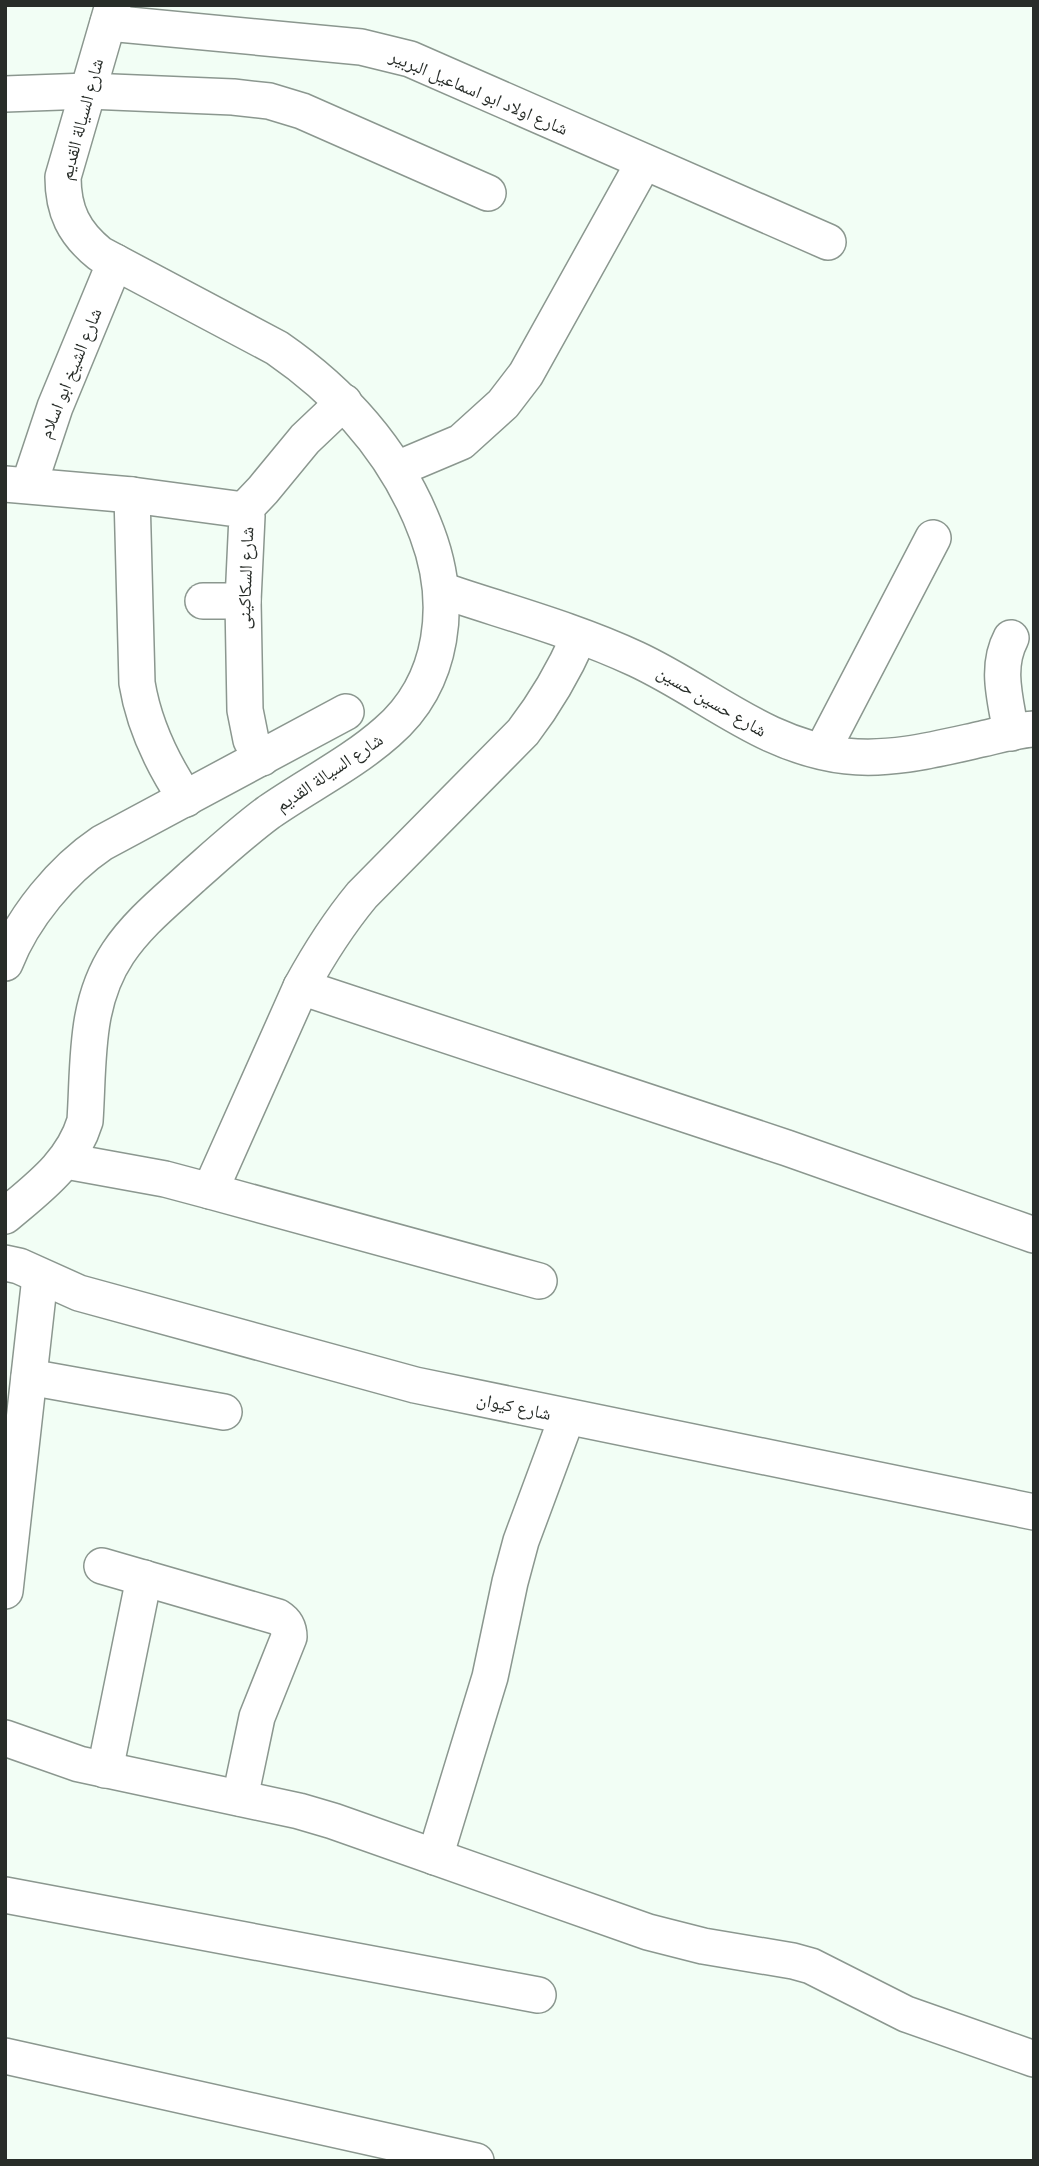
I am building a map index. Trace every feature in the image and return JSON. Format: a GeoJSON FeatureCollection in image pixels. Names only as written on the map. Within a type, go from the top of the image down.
{"type":"FeatureCollection","features":[{"type":"Feature","properties":{"kind":"street","name":"شارع السيالة القديم"},"geometry":{"type":"LineString","coordinates":[[5,1216],[66,1161],[80,1136],[85,1121],[92,1012],[103,981],[118,953],[145,921],[249,827],[371,745],[404,715],[417,697],[436,657],[443,613],[438,565],[421,515],[381,445],[344,402],[300,364],[268,343],[115,262],[86,243],[75,229],[63,195],[63,177],[111,14]]}},
{"type":"Feature","properties":{"kind":"street","name":"شارع اولاد ابو اسماعيل البربير"},"geometry":{"type":"LineString","coordinates":[[111,14],[335,44],[386,52],[410,59],[828,242]]}},
{"type":"Feature","properties":{"kind":"street"},"geometry":{"type":"LineString","coordinates":[[5,94],[88,91],[268,101],[302,111],[488,193]]}},
{"type":"Feature","properties":{"kind":"street"},"geometry":{"type":"LineString","coordinates":[[397,469],[461,442],[503,404],[526,374],[644,162]]}},
{"type":"Feature","properties":{"kind":"street","name":"شارع الشيخ ابو اسلام"},"geometry":{"type":"LineString","coordinates":[[17,484],[55,407],[115,262]]}},
{"type":"Feature","properties":{"kind":"street"},"geometry":{"type":"LineString","coordinates":[[244,510],[305,439],[344,402]]}},
{"type":"Feature","properties":{"kind":"street","name":"شارع السكاكينى"},"geometry":{"type":"LineString","coordinates":[[17,484],[237,507],[244,510],[247,516],[243,601],[246,720],[251,740],[261,758]]}},
{"type":"Feature","properties":{"kind":"street"},"geometry":{"type":"LineString","coordinates":[[132,495],[139,700],[161,759],[186,799]]}},
{"type":"Feature","properties":{"kind":"street"},"geometry":{"type":"LineString","coordinates":[[822,751],[933,538]]}},
{"type":"Feature","properties":{"kind":"street","name":"شارع حسين حسين"},"geometry":{"type":"LineString","coordinates":[[441,590],[616,650],[661,671],[757,729],[822,751],[845,756],[893,757],[1022,731]]}},
{"type":"Feature","properties":{"kind":"street"},"geometry":{"type":"LineString","coordinates":[[203,601],[243,601]]}},
{"type":"Feature","properties":{"kind":"street"},"geometry":{"type":"LineString","coordinates":[[210,1191],[301,987],[332,934],[362,895],[523,732],[564,671],[579,637]]}},
{"type":"Feature","properties":{"kind":"street"},"geometry":{"type":"LineString","coordinates":[[1011,638],[1001,671],[1022,731]]}},
{"type":"Feature","properties":{"kind":"street"},"geometry":{"type":"LineString","coordinates":[[9,944],[52,888],[83,855],[346,712]]}},
{"type":"Feature","properties":{"kind":"street"},"geometry":{"type":"LineString","coordinates":[[301,987],[787,1148],[1034,1235]]}},
{"type":"Feature","properties":{"kind":"street"},"geometry":{"type":"LineString","coordinates":[[66,1161],[210,1191],[539,1280]]}},
{"type":"Feature","properties":{"kind":"street","name":"شارع كيوان"},"geometry":{"type":"LineString","coordinates":[[5,1263],[19,1266],[79,1293],[415,1385],[1034,1513]]}},
{"type":"Feature","properties":{"kind":"street"},"geometry":{"type":"LineString","coordinates":[[5,1591],[40,1277]]}},
{"type":"Feature","properties":{"kind":"street"},"geometry":{"type":"LineString","coordinates":[[29,1377],[224,1412]]}},
{"type":"Feature","properties":{"kind":"street"},"geometry":{"type":"LineString","coordinates":[[435,1857],[490,1677],[518,1551],[567,1417]]}},
{"type":"Feature","properties":{"kind":"street"},"geometry":{"type":"LineString","coordinates":[[102,1566],[285,1621],[289,1637],[257,1717],[240,1798]]}},
{"type":"Feature","properties":{"kind":"street"},"geometry":{"type":"LineString","coordinates":[[105,1770],[144,1578]]}},
{"type":"Feature","properties":{"kind":"street"},"geometry":{"type":"LineString","coordinates":[[5,1738],[79,1764],[333,1821],[657,1935],[811,1966],[906,2014],[1034,2059]]}},
{"type":"Feature","properties":{"kind":"street"},"geometry":{"type":"LineString","coordinates":[[5,1895],[538,1995]]}},
{"type":"Feature","properties":{"kind":"street"},"geometry":{"type":"LineString","coordinates":[[5,2056],[476,2161]]}}]}
